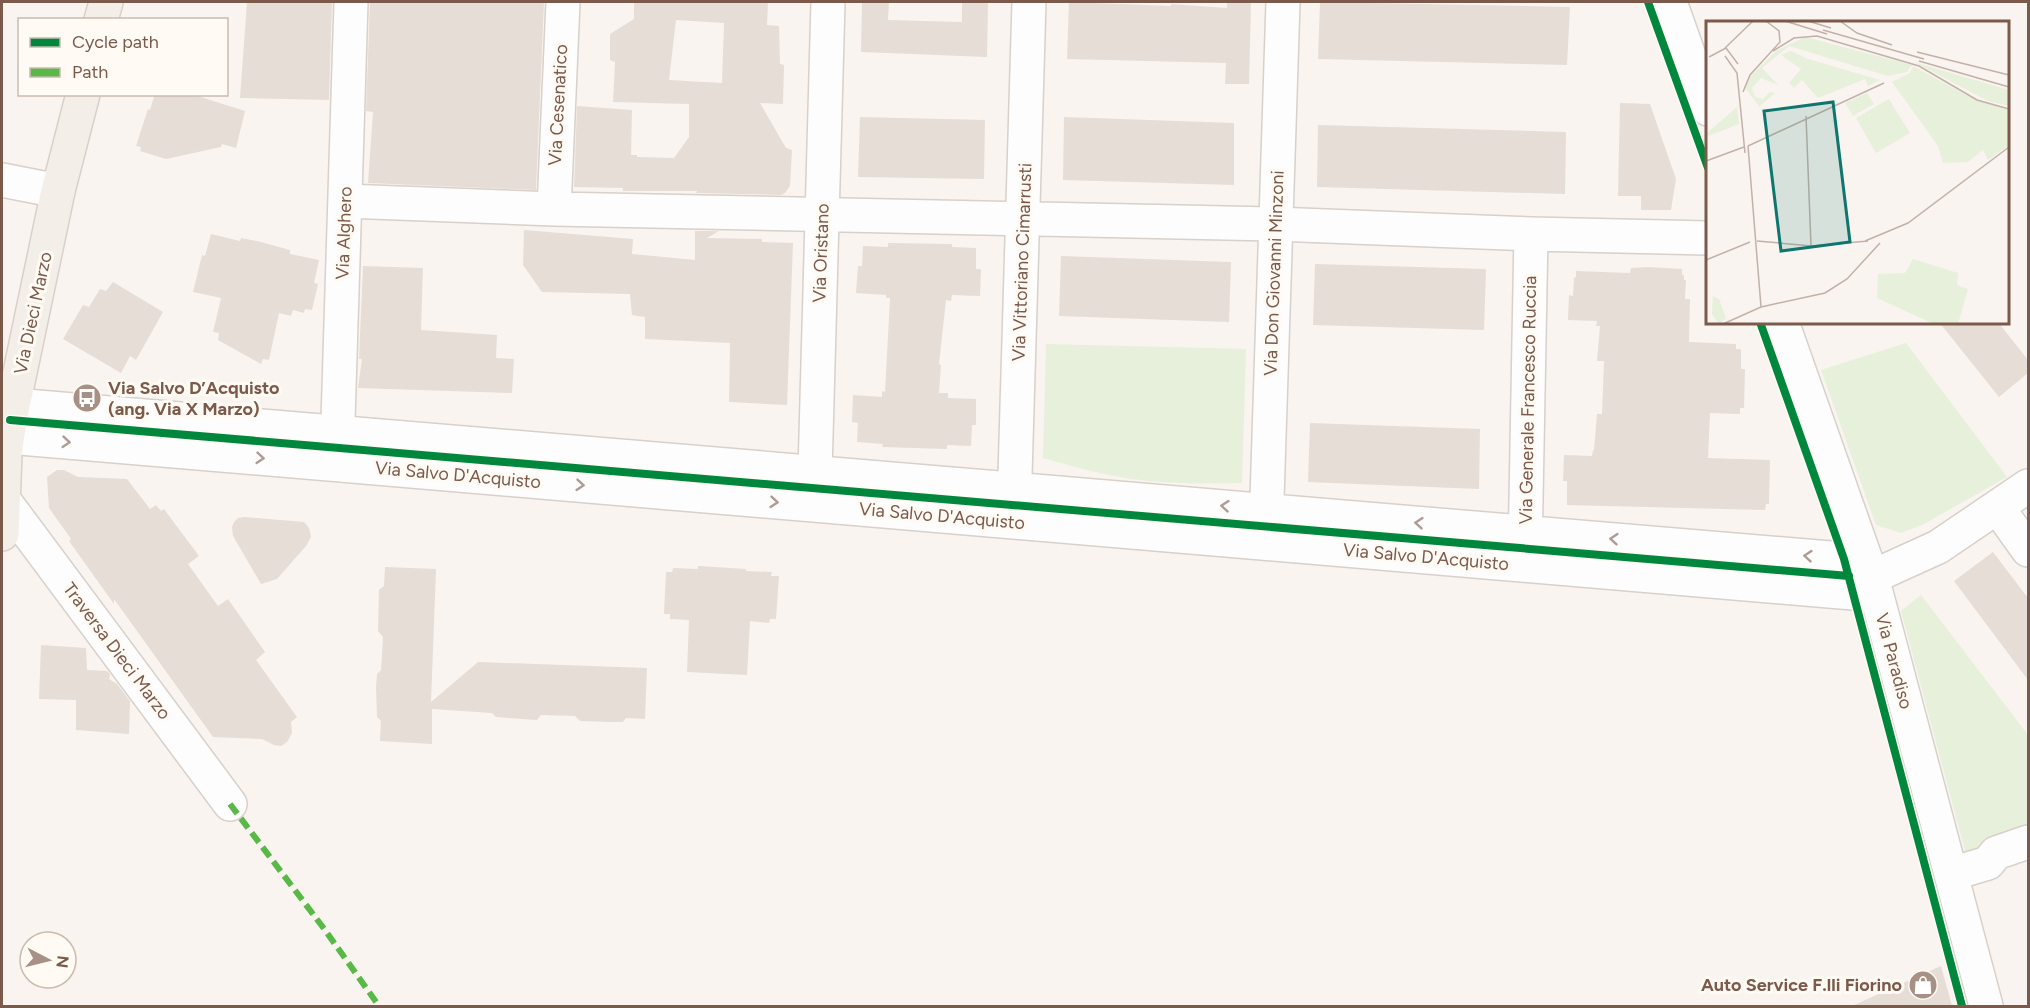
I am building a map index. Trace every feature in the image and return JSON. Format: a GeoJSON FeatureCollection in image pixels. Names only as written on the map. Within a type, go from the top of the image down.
{"type":"FeatureCollection","features":[{"type":"Feature","properties":{"kind":"main road"},"geometry":{"type":"LineString","coordinates":[[102,18],[106,2]]}},
{"type":"Feature","properties":{"kind":"main road","name":"Via Dieci Marzo"},"geometry":{"type":"LineString","coordinates":[[2,534],[8,421],[58,191],[82,96]]}},
{"type":"Feature","properties":{"kind":"street","name":"Via Alghero"},"geometry":{"type":"LineString","coordinates":[[337,465],[351,2]]}},
{"type":"Feature","properties":{"kind":"street","name":"Via Cesenatico"},"geometry":{"type":"LineString","coordinates":[[554,209],[563,2]]}},
{"type":"Feature","properties":{"kind":"street","name":"Via Oristano"},"geometry":{"type":"LineString","coordinates":[[812,505],[815,472],[828,2]]}},
{"type":"Feature","properties":{"kind":"street","name":"Via Vittoriano Cimarrusti"},"geometry":{"type":"LineString","coordinates":[[1014,522],[1029,2]]}},
{"type":"Feature","properties":{"kind":"street","name":"Via Don Giovanni Minzoni"},"geometry":{"type":"LineString","coordinates":[[1266,543],[1283,2]]}},
{"type":"Feature","properties":{"kind":"street"},"geometry":{"type":"LineString","coordinates":[[1670,2],[1704,88]]}},
{"type":"Feature","properties":{"kind":"street"},"geometry":{"type":"LineString","coordinates":[[2,180],[58,191]]}},
{"type":"Feature","properties":{"kind":"street"},"geometry":{"type":"LineString","coordinates":[[345,201],[554,209],[1275,224],[1706,238]]}},
{"type":"Feature","properties":{"kind":"street","name":"Via Generale Francesco Ruccia"},"geometry":{"type":"LineString","coordinates":[[1523,565],[1526,532],[1531,234]]}},
{"type":"Feature","properties":{"kind":"street","name":"Via Paradiso"},"geometry":{"type":"LineString","coordinates":[[1783,324],[1871,578],[1986,1006]]}},
{"type":"Feature","properties":{"kind":"street","name":"Via Salvo D'Acquisto"},"geometry":{"type":"LineString","coordinates":[[8,421],[338,432],[1268,510],[1526,532],[1871,578]]}},
{"type":"Feature","properties":{"kind":"street","name":"Via Salvo D'Acquisto"},"geometry":{"type":"LineString","coordinates":[[8,421],[337,465],[1523,565],[1871,578]]}},
{"type":"Feature","properties":{"kind":"street"},"geometry":{"type":"LineString","coordinates":[[1871,578],[1938,547],[2028,486]]}},
{"type":"Feature","properties":{"kind":"street","name":"Traversa Dieci Marzo"},"geometry":{"type":"LineString","coordinates":[[3,499],[230,804]]}},
{"type":"Feature","properties":{"kind":"street"},"geometry":{"type":"LineString","coordinates":[[1998,508],[2028,550]]}},
{"type":"Feature","properties":{"kind":"street"},"geometry":{"type":"LineString","coordinates":[[1951,874],[1988,863],[1996,853],[2028,842]]}},
{"type":"Feature","properties":{"kind":"street"},"geometry":{"type":"LineString","coordinates":[[1988,863],[1999,869],[2028,860]]}},
{"type":"Feature","properties":{"kind":"green space"},"geometry":{"type":"Polygon","coordinates":[[[1906,343],[2007,477],[1924,524],[1901,533],[1876,525],[1821,370],[1906,343]]]}},
{"type":"Feature","properties":{"kind":"green space"},"geometry":{"type":"Polygon","coordinates":[[[1046,344],[1246,349],[1242,483],[1147,481],[1087,470],[1043,458],[1046,344]]]}},
{"type":"Feature","properties":{"kind":"green space"},"geometry":{"type":"Polygon","coordinates":[[[1921,595],[2028,735],[2028,830],[2001,841],[1965,851],[1901,611],[1921,595]]]}},
{"type":"Feature","properties":{"kind":"building"},"geometry":{"type":"Polygon","coordinates":[[[247,2],[332,2],[329,100],[240,98],[247,2]]]}},
{"type":"Feature","properties":{"kind":"building"},"geometry":{"type":"Polygon","coordinates":[[[370,2],[544,2],[536,190],[368,183],[373,112],[366,111],[370,2]]]}},
{"type":"Feature","properties":{"kind":"building"},"geometry":{"type":"Polygon","coordinates":[[[634,2],[768,2],[767,25],[779,26],[780,64],[784,65],[783,104],[760,103],[786,148],[792,150],[790,186],[785,193],[781,195],[696,193],[697,191],[623,191],[623,188],[574,187],[577,106],[632,110],[631,155],[637,155],[637,157],[674,158],[689,137],[689,104],[613,102],[615,62],[610,60],[610,34],[634,19],[634,2]],[[676,20],[669,80],[722,83],[724,23],[676,20]]]}},
{"type":"Feature","properties":{"kind":"building"},"geometry":{"type":"Polygon","coordinates":[[[862,2],[889,2],[888,20],[962,22],[962,3],[988,3],[987,57],[861,52],[862,2]]]}},
{"type":"Feature","properties":{"kind":"building"},"geometry":{"type":"Polygon","coordinates":[[[1069,2],[1171,6],[1171,4],[1227,8],[1227,2],[1251,2],[1249,84],[1225,84],[1226,63],[1067,59],[1069,2]]]}},
{"type":"Feature","properties":{"kind":"building"},"geometry":{"type":"Polygon","coordinates":[[[1320,2],[1570,7],[1567,65],[1318,59],[1320,2]]]}},
{"type":"Feature","properties":{"kind":"building"},"geometry":{"type":"Polygon","coordinates":[[[154,96],[197,96],[245,111],[236,148],[222,144],[221,147],[166,159],[140,151],[141,147],[136,146],[148,109],[150,110],[154,96]]]}},
{"type":"Feature","properties":{"kind":"building"},"geometry":{"type":"Polygon","coordinates":[[[1620,103],[1650,104],[1676,179],[1671,210],[1641,210],[1641,196],[1618,196],[1620,103]]]}},
{"type":"Feature","properties":{"kind":"building"},"geometry":{"type":"Polygon","coordinates":[[[860,117],[985,120],[984,179],[858,177],[860,117]]]}},
{"type":"Feature","properties":{"kind":"building"},"geometry":{"type":"Polygon","coordinates":[[[1064,117],[1234,123],[1234,185],[1063,180],[1064,117]]]}},
{"type":"Feature","properties":{"kind":"building"},"geometry":{"type":"Polygon","coordinates":[[[1318,125],[1566,132],[1565,194],[1317,187],[1318,125]]]}},
{"type":"Feature","properties":{"kind":"building"},"geometry":{"type":"Polygon","coordinates":[[[524,230],[633,239],[632,254],[695,260],[695,231],[719,231],[707,238],[762,239],[762,242],[793,243],[787,405],[729,402],[730,343],[645,339],[645,317],[632,315],[630,294],[542,292],[523,265],[524,230]]]}},
{"type":"Feature","properties":{"kind":"building"},"geometry":{"type":"Polygon","coordinates":[[[211,234],[240,241],[241,238],[261,242],[290,250],[290,254],[319,260],[314,283],[318,284],[312,310],[305,309],[304,313],[293,310],[291,316],[279,313],[269,360],[263,359],[261,364],[218,340],[219,333],[213,332],[221,298],[193,292],[202,255],[205,256],[211,234]]]}},
{"type":"Feature","properties":{"kind":"building"},"geometry":{"type":"Polygon","coordinates":[[[888,243],[952,244],[952,247],[976,248],[976,269],[981,269],[980,296],[952,295],[951,301],[946,300],[939,364],[941,365],[939,393],[948,393],[948,398],[976,399],[976,425],[972,425],[971,446],[947,445],[947,449],[882,447],[883,444],[857,442],[858,423],[852,422],[853,395],[882,397],[882,391],[885,392],[890,298],[886,298],[886,295],[856,293],[858,266],[862,266],[863,246],[888,247],[888,243]]]}},
{"type":"Feature","properties":{"kind":"building"},"geometry":{"type":"Polygon","coordinates":[[[1061,256],[1231,262],[1229,322],[1059,316],[1061,256]]]}},
{"type":"Feature","properties":{"kind":"building"},"geometry":{"type":"Polygon","coordinates":[[[1315,264],[1486,269],[1484,330],[1313,325],[1315,264]]]}},
{"type":"Feature","properties":{"kind":"building"},"geometry":{"type":"Polygon","coordinates":[[[363,266],[423,268],[421,330],[497,335],[496,358],[514,359],[512,393],[358,388],[362,359],[359,359],[363,266]]]}},
{"type":"Feature","properties":{"kind":"building"},"geometry":{"type":"Polygon","coordinates":[[[1631,268],[1682,269],[1682,275],[1686,280],[1685,299],[1690,299],[1689,342],[1736,344],[1736,349],[1741,349],[1741,369],[1745,369],[1744,408],[1740,408],[1740,414],[1710,413],[1708,458],[1770,460],[1769,504],[1766,504],[1765,510],[1567,505],[1567,481],[1563,481],[1564,455],[1592,456],[1597,414],[1602,414],[1604,361],[1597,361],[1600,326],[1596,326],[1597,321],[1568,320],[1569,295],[1573,296],[1576,271],[1630,273],[1631,268]]]}},
{"type":"Feature","properties":{"kind":"building"},"geometry":{"type":"Polygon","coordinates":[[[113,282],[163,312],[136,360],[130,356],[121,373],[63,339],[83,305],[89,307],[100,289],[106,291],[113,282]]]}},
{"type":"Feature","properties":{"kind":"building"},"geometry":{"type":"Polygon","coordinates":[[[1941,324],[2000,324],[2028,360],[2028,373],[1999,397],[1941,324]]]}},
{"type":"Feature","properties":{"kind":"building"},"geometry":{"type":"Polygon","coordinates":[[[1310,423],[1480,429],[1479,489],[1308,482],[1310,423]]]}},
{"type":"Feature","properties":{"kind":"building"},"geometry":{"type":"Polygon","coordinates":[[[57,470],[64,470],[78,477],[127,479],[150,509],[156,505],[161,511],[164,509],[199,556],[188,564],[218,606],[228,599],[265,652],[256,660],[297,717],[291,722],[292,733],[287,742],[281,746],[262,739],[213,737],[114,599],[114,604],[69,541],[71,539],[49,508],[47,477],[57,470]]]}},
{"type":"Feature","properties":{"kind":"building"},"geometry":{"type":"Polygon","coordinates":[[[244,517],[304,522],[309,528],[311,537],[306,546],[277,579],[261,584],[233,536],[234,522],[244,517]]]}},
{"type":"Feature","properties":{"kind":"building"},"geometry":{"type":"Polygon","coordinates":[[[1993,552],[2028,598],[2028,680],[1954,581],[1993,552]]]}},
{"type":"Feature","properties":{"kind":"building"},"geometry":{"type":"Polygon","coordinates":[[[698,566],[772,572],[771,576],[779,576],[776,619],[770,619],[769,623],[750,621],[747,675],[687,672],[689,620],[670,619],[670,614],[664,614],[666,572],[672,572],[673,568],[698,569],[698,566]]]}},
{"type":"Feature","properties":{"kind":"building"},"geometry":{"type":"Polygon","coordinates":[[[385,567],[436,569],[431,702],[478,662],[647,668],[645,719],[626,718],[623,722],[580,721],[575,716],[541,715],[537,720],[496,717],[492,713],[432,709],[432,744],[380,741],[381,721],[377,717],[376,687],[377,674],[381,670],[383,637],[378,631],[379,590],[384,586],[385,567]]]}},
{"type":"Feature","properties":{"kind":"building"},"geometry":{"type":"Polygon","coordinates":[[[41,645],[86,648],[87,670],[107,671],[110,674],[109,679],[117,684],[130,701],[129,734],[76,730],[76,700],[39,699],[41,645]]]}},
{"type":"Feature","properties":{"kind":"building","name":"Auto Service F.lli Fiorino"},"geometry":{"type":"Polygon","coordinates":[[[1941,966],[1952,1006],[1852,1006],[1941,966]]]}},
{"type":"Feature","properties":{"kind":"marked path"},"geometry":{"type":"LineString","coordinates":[[230,804],[379,1006]]}},
{"type":"Feature","properties":{"kind":"cycle path"},"geometry":{"type":"LineString","coordinates":[[1648,2],[1706,162]]}},
{"type":"Feature","properties":{"kind":"cycle path"},"geometry":{"type":"LineString","coordinates":[[1761,324],[1844,559],[1962,1006]]}},
{"type":"Feature","properties":{"kind":"cycle path"},"geometry":{"type":"LineString","coordinates":[[10,420],[1849,576]]}},
{"type":"Feature","properties":{"kind":"place","name":"Via Salvo D’Acquisto (ang. Via X Marzo)"},"geometry":{"type":"Point","coordinates":[87,398]}},
{"type":"Feature","properties":{"kind":"place","name":"Auto Service F.lli Fiorino"},"geometry":{"type":"Point","coordinates":[1923,985]}}]}
